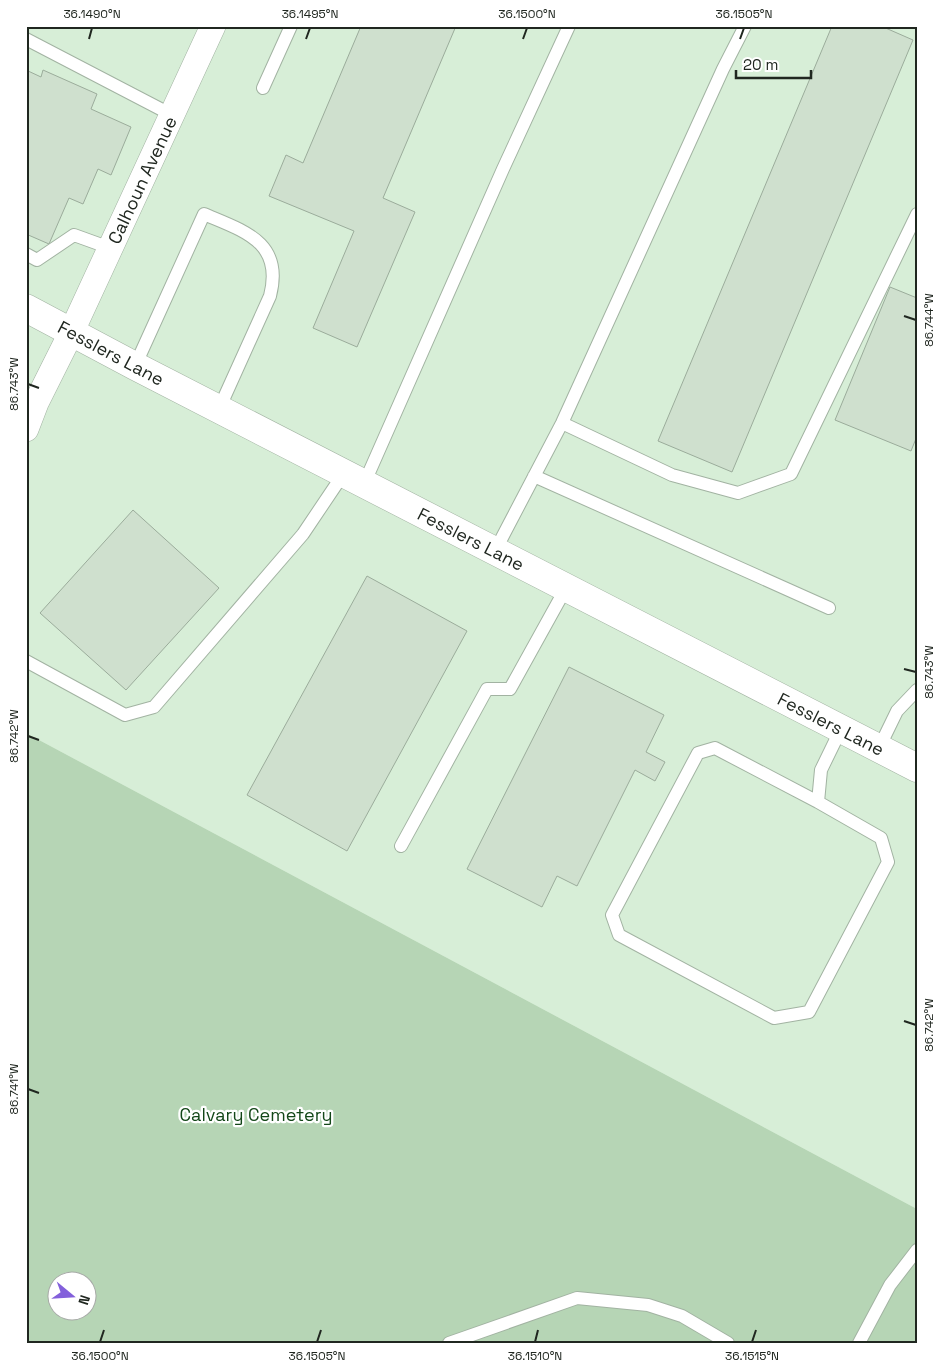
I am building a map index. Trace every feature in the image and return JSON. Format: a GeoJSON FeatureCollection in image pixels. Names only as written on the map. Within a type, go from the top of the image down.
{"type":"FeatureCollection","features":[{"type":"Feature","properties":{"kind":"main road","name":"Fesslers Lane"},"geometry":{"type":"LineString","coordinates":[[26,308],[71,333],[917,768]]}},
{"type":"Feature","properties":{"kind":"street","name":"Calhoun Avenue"},"geometry":{"type":"LineString","coordinates":[[26,429],[36,403],[71,333],[172,115],[209,28]]}},
{"type":"Feature","properties":{"kind":"lane"},"geometry":{"type":"LineString","coordinates":[[263,88],[291,26]]}},
{"type":"Feature","properties":{"kind":"lane"},"geometry":{"type":"LineString","coordinates":[[26,660],[125,715],[154,707],[303,534],[354,479],[503,169],[569,26]]}},
{"type":"Feature","properties":{"kind":"lane"},"geometry":{"type":"LineString","coordinates":[[495,551],[562,423],[723,69],[745,26]]}},
{"type":"Feature","properties":{"kind":"lane"},"geometry":{"type":"LineString","coordinates":[[26,39],[172,115]]}},
{"type":"Feature","properties":{"kind":"lane"},"geometry":{"type":"LineString","coordinates":[[135,366],[204,214],[245,232],[258,240],[266,250],[273,274],[272,286],[219,409]]}},
{"type":"Feature","properties":{"kind":"lane"},"geometry":{"type":"LineString","coordinates":[[562,423],[672,476],[738,493],[791,474],[917,214]]}},
{"type":"Feature","properties":{"kind":"lane"},"geometry":{"type":"LineString","coordinates":[[26,254],[37,260],[74,235],[110,248]]}},
{"type":"Feature","properties":{"kind":"lane"},"geometry":{"type":"LineString","coordinates":[[534,476],[828,608]]}},
{"type":"Feature","properties":{"kind":"lane"},"geometry":{"type":"LineString","coordinates":[[400,846],[487,689],[510,689],[566,588]]}},
{"type":"Feature","properties":{"kind":"lane"},"geometry":{"type":"LineString","coordinates":[[878,748],[897,711],[917,690]]}},
{"type":"Feature","properties":{"kind":"lane"},"geometry":{"type":"LineString","coordinates":[[818,802],[821,770],[841,729]]}},
{"type":"Feature","properties":{"kind":"lane"},"geometry":{"type":"LineString","coordinates":[[715,748],[818,802],[881,838],[888,862],[809,1012],[774,1018],[619,935],[612,915],[698,753],[715,748]]}},
{"type":"Feature","properties":{"kind":"lane"},"geometry":{"type":"LineString","coordinates":[[859,1343],[890,1285],[917,1250]]}},
{"type":"Feature","properties":{"kind":"lane"},"geometry":{"type":"LineString","coordinates":[[449,1343],[577,1298],[648,1305],[682,1316],[728,1343]]}},
{"type":"Feature","properties":{"kind":"shaded area"},"geometry":{"type":"Polygon","coordinates":[[[26,26],[917,26],[917,1209],[26,733],[26,26]]]}},
{"type":"Feature","properties":{"kind":"green space","name":"Calvary Cemetery"},"geometry":{"type":"Polygon","coordinates":[[[26,733],[917,1209],[917,1343],[26,1343],[26,733]]]}},
{"type":"Feature","properties":{"kind":"building"},"geometry":{"type":"Polygon","coordinates":[[[361,26],[456,26],[383,198],[415,212],[357,347],[313,328],[354,231],[269,196],[286,155],[303,163],[361,26]]]}},
{"type":"Feature","properties":{"kind":"building"},"geometry":{"type":"Polygon","coordinates":[[[832,26],[881,26],[913,40],[732,472],[658,441],[832,26]]]}},
{"type":"Feature","properties":{"kind":"building"},"geometry":{"type":"Polygon","coordinates":[[[26,70],[41,77],[43,70],[97,94],[91,109],[131,127],[111,175],[98,169],[83,204],[69,198],[49,244],[26,234],[26,70]]]}},
{"type":"Feature","properties":{"kind":"building"},"geometry":{"type":"Polygon","coordinates":[[[890,287],[917,298],[917,436],[911,451],[835,420],[890,287]]]}},
{"type":"Feature","properties":{"kind":"building"},"geometry":{"type":"Polygon","coordinates":[[[133,510],[219,588],[126,690],[40,613],[133,510]]]}},
{"type":"Feature","properties":{"kind":"building"},"geometry":{"type":"Polygon","coordinates":[[[367,576],[467,631],[347,851],[247,795],[367,576]]]}},
{"type":"Feature","properties":{"kind":"building"},"geometry":{"type":"Polygon","coordinates":[[[569,667],[664,715],[646,752],[665,762],[655,781],[635,770],[577,886],[557,876],[542,907],[467,869],[569,667]]]}}]}
